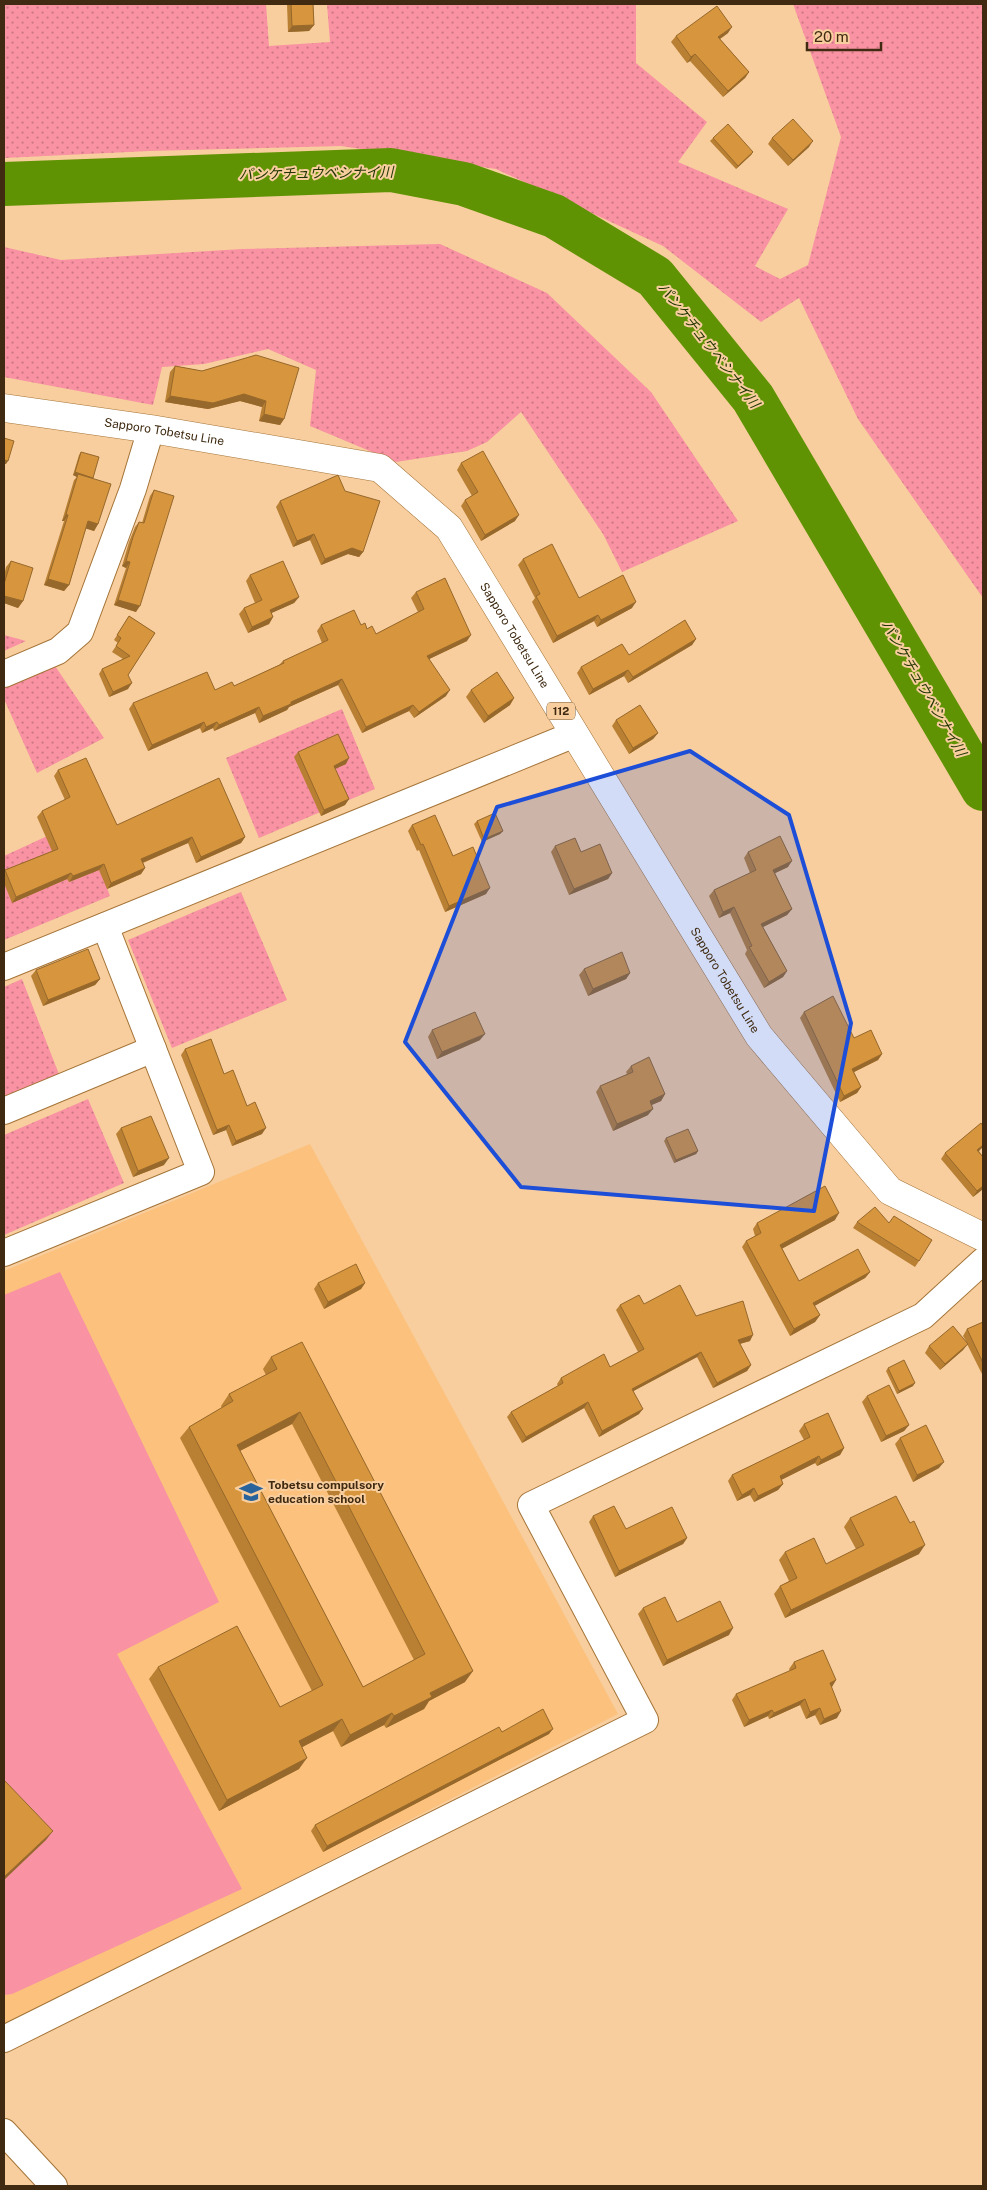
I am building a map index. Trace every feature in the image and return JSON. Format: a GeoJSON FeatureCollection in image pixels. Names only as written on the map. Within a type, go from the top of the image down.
{"type":"FeatureCollection","features":[{"type":"Feature","properties":{"kind":"main road","name":"Sapporo Tobetsu Line"},"geometry":{"type":"LineString","coordinates":[[4,408],[152,429],[380,468],[449,528],[759,1036],[890,1191],[983,1237]]}},
{"type":"Feature","properties":{"kind":"street"},"geometry":{"type":"LineString","coordinates":[[4,674],[58,651],[80,632],[133,489],[152,429]]}},
{"type":"Feature","properties":{"kind":"street"},"geometry":{"type":"LineString","coordinates":[[4,967],[575,734]]}},
{"type":"Feature","properties":{"kind":"street"},"geometry":{"type":"LineString","coordinates":[[4,1253],[201,1172],[105,926]]}},
{"type":"Feature","properties":{"kind":"street"},"geometry":{"type":"LineString","coordinates":[[4,1111],[153,1049]]}},
{"type":"Feature","properties":{"kind":"street"},"geometry":{"type":"LineString","coordinates":[[4,2039],[645,1720],[531,1506],[923,1316],[983,1261]]}},
{"type":"Feature","properties":{"kind":"street"},"geometry":{"type":"LineString","coordinates":[[4,2132],[54,2186]]}},
{"type":"Feature","properties":{"kind":"highlighted area"},"geometry":{"type":"Polygon","coordinates":[[[690,751],[789,815],[851,1023],[814,1211],[521,1187],[405,1042],[497,807],[690,751]]]}},
{"type":"Feature","properties":{"kind":"shaded area"},"geometry":{"type":"Polygon","coordinates":[[[4,4],[266,4],[269,46],[330,42],[327,4],[636,4],[636,63],[707,122],[678,162],[788,209],[755,266],[780,279],[808,265],[841,137],[793,4],[983,4],[983,598],[858,419],[799,298],[761,322],[663,246],[496,169],[341,146],[149,151],[4,158],[4,4]]]}},
{"type":"Feature","properties":{"kind":"shaded area"},"geometry":{"type":"Polygon","coordinates":[[[440,244],[547,293],[651,392],[738,521],[622,572],[603,534],[521,412],[487,442],[467,451],[396,462],[310,426],[316,370],[268,349],[204,364],[162,367],[153,405],[4,377],[4,247],[61,260],[242,249],[440,244]]]}},
{"type":"Feature","properties":{"kind":"shaded area"},"geometry":{"type":"Polygon","coordinates":[[[4,635],[26,641],[4,651],[4,635]]]}},
{"type":"Feature","properties":{"kind":"shaded area"},"geometry":{"type":"Polygon","coordinates":[[[53,663],[104,738],[37,773],[4,699],[4,684],[53,663]]]}},
{"type":"Feature","properties":{"kind":"shaded area"},"geometry":{"type":"Polygon","coordinates":[[[342,709],[375,789],[259,838],[226,758],[342,709]]]}},
{"type":"Feature","properties":{"kind":"shaded area"},"geometry":{"type":"Polygon","coordinates":[[[82,820],[110,896],[4,940],[4,856],[82,820]]]}},
{"type":"Feature","properties":{"kind":"shaded area"},"geometry":{"type":"Polygon","coordinates":[[[241,892],[287,1000],[172,1048],[128,940],[241,892]]]}},
{"type":"Feature","properties":{"kind":"shaded area"},"geometry":{"type":"Polygon","coordinates":[[[22,979],[60,1077],[4,1100],[4,987],[22,979]]]}},
{"type":"Feature","properties":{"kind":"shaded area"},"geometry":{"type":"Polygon","coordinates":[[[88,1099],[124,1183],[4,1235],[4,1135],[88,1099]]]}},
{"type":"Feature","properties":{"kind":"shaded area","name":"Tobetsu compulsory education school"},"geometry":{"type":"Polygon","coordinates":[[[310,1144],[618,1714],[4,2026],[4,1271],[310,1144]]]}},
{"type":"Feature","properties":{"kind":"shaded area"},"geometry":{"type":"Polygon","coordinates":[[[60,1272],[219,1602],[117,1654],[242,1889],[12,1994],[4,1995],[4,1295],[60,1272]]]}},
{"type":"Feature","properties":{"kind":"building"},"geometry":{"type":"Polygon","coordinates":[[[291,4],[313,4],[314,25],[292,26],[291,4]]]}},
{"type":"Feature","properties":{"kind":"building"},"geometry":{"type":"Polygon","coordinates":[[[717,6],[732,27],[718,37],[749,72],[728,91],[695,54],[691,57],[676,36],[717,6]]]}},
{"type":"Feature","properties":{"kind":"building"},"geometry":{"type":"Polygon","coordinates":[[[793,119],[813,141],[793,160],[772,138],[793,119]]]}},
{"type":"Feature","properties":{"kind":"building"},"geometry":{"type":"Polygon","coordinates":[[[728,124],[753,152],[738,166],[713,138],[728,124]]]}},
{"type":"Feature","properties":{"kind":"building"},"geometry":{"type":"Polygon","coordinates":[[[256,355],[299,368],[284,419],[264,414],[266,401],[244,394],[213,403],[170,396],[175,366],[202,371],[256,355]]]}},
{"type":"Feature","properties":{"kind":"building"},"geometry":{"type":"Polygon","coordinates":[[[4,438],[14,441],[8,461],[4,460],[4,438]]]}},
{"type":"Feature","properties":{"kind":"building"},"geometry":{"type":"Polygon","coordinates":[[[483,451],[519,515],[485,535],[465,500],[478,492],[461,463],[483,451]]]}},
{"type":"Feature","properties":{"kind":"building"},"geometry":{"type":"Polygon","coordinates":[[[81,452],[99,457],[93,478],[75,472],[81,452]]]}},
{"type":"Feature","properties":{"kind":"building"},"geometry":{"type":"Polygon","coordinates":[[[78,474],[111,484],[98,524],[88,521],[69,585],[48,579],[68,515],[66,514],[78,474]]]}},
{"type":"Feature","properties":{"kind":"building"},"geometry":{"type":"Polygon","coordinates":[[[338,475],[345,491],[380,501],[363,552],[352,548],[325,559],[314,534],[297,541],[280,501],[338,475]]]}},
{"type":"Feature","properties":{"kind":"building"},"geometry":{"type":"Polygon","coordinates":[[[154,490],[174,496],[140,606],[118,600],[130,562],[126,561],[133,537],[139,522],[144,523],[154,490]]]}},
{"type":"Feature","properties":{"kind":"building"},"geometry":{"type":"Polygon","coordinates":[[[552,544],[579,598],[623,575],[636,602],[601,620],[598,615],[557,636],[536,596],[540,594],[523,559],[552,544]]]}},
{"type":"Feature","properties":{"kind":"building"},"geometry":{"type":"Polygon","coordinates":[[[11,561],[33,568],[23,601],[4,596],[4,584],[11,561]]]}},
{"type":"Feature","properties":{"kind":"building"},"geometry":{"type":"Polygon","coordinates":[[[283,561],[299,597],[270,610],[273,617],[252,627],[244,608],[262,600],[250,575],[283,561]]]}},
{"type":"Feature","properties":{"kind":"building"},"geometry":{"type":"Polygon","coordinates":[[[445,578],[471,635],[427,656],[450,690],[419,712],[413,705],[366,727],[342,679],[263,716],[259,707],[219,725],[217,722],[206,727],[204,722],[152,745],[133,703],[207,672],[215,690],[232,682],[234,686],[328,640],[321,625],[354,610],[361,625],[365,623],[367,629],[372,626],[376,634],[424,609],[416,592],[445,578]]]}},
{"type":"Feature","properties":{"kind":"building"},"geometry":{"type":"Polygon","coordinates":[[[129,616],[155,633],[128,675],[132,683],[113,692],[102,669],[130,656],[116,646],[121,638],[117,635],[129,616]]]}},
{"type":"Feature","properties":{"kind":"building"},"geometry":{"type":"Polygon","coordinates":[[[685,620],[696,639],[633,677],[628,670],[593,689],[581,667],[622,644],[629,655],[685,620]]]}},
{"type":"Feature","properties":{"kind":"building"},"geometry":{"type":"Polygon","coordinates":[[[497,672],[514,698],[488,716],[471,690],[497,672]]]}},
{"type":"Feature","properties":{"kind":"building"},"geometry":{"type":"Polygon","coordinates":[[[640,705],[658,733],[633,748],[616,720],[640,705]]]}},
{"type":"Feature","properties":{"kind":"building"},"geometry":{"type":"Polygon","coordinates":[[[338,734],[349,758],[334,766],[349,799],[324,810],[298,752],[338,734]]]}},
{"type":"Feature","properties":{"kind":"building"},"geometry":{"type":"Polygon","coordinates":[[[86,758],[117,825],[219,778],[245,837],[201,857],[192,837],[141,859],[145,868],[111,883],[104,864],[73,876],[71,873],[16,897],[5,870],[58,849],[42,811],[70,797],[58,770],[86,758]]]}},
{"type":"Feature","properties":{"kind":"building"},"geometry":{"type":"Polygon","coordinates":[[[495,813],[503,831],[484,839],[477,821],[495,813]]]}},
{"type":"Feature","properties":{"kind":"building"},"geometry":{"type":"Polygon","coordinates":[[[435,815],[453,856],[473,847],[490,888],[449,906],[423,844],[421,845],[412,825],[435,815]]]}},
{"type":"Feature","properties":{"kind":"building"},"geometry":{"type":"Polygon","coordinates":[[[780,836],[792,861],[773,870],[792,909],[761,924],[787,971],[769,982],[749,947],[752,946],[734,907],[723,912],[714,890],[756,870],[748,852],[780,836]]]}},
{"type":"Feature","properties":{"kind":"building"},"geometry":{"type":"Polygon","coordinates":[[[575,838],[581,852],[600,844],[612,873],[574,889],[555,846],[575,838]]]}},
{"type":"Feature","properties":{"kind":"building"},"geometry":{"type":"Polygon","coordinates":[[[88,949],[100,979],[48,1000],[36,970],[88,949]]]}},
{"type":"Feature","properties":{"kind":"building"},"geometry":{"type":"Polygon","coordinates":[[[622,952],[630,973],[593,989],[584,969],[622,952]]]}},
{"type":"Feature","properties":{"kind":"building"},"geometry":{"type":"Polygon","coordinates":[[[833,996],[854,1038],[871,1030],[882,1054],[852,1069],[861,1087],[844,1096],[804,1012],[833,996]]]}},
{"type":"Feature","properties":{"kind":"building"},"geometry":{"type":"Polygon","coordinates":[[[475,1012],[485,1034],[442,1052],[432,1030],[475,1012]]]}},
{"type":"Feature","properties":{"kind":"building"},"geometry":{"type":"Polygon","coordinates":[[[211,1039],[224,1074],[233,1070],[247,1106],[255,1102],[266,1128],[236,1141],[229,1125],[217,1130],[185,1049],[211,1039]]]}},
{"type":"Feature","properties":{"kind":"building"},"geometry":{"type":"Polygon","coordinates":[[[649,1057],[665,1094],[650,1101],[653,1109],[617,1124],[600,1086],[633,1072],[631,1066],[649,1057]]]}},
{"type":"Feature","properties":{"kind":"building"},"geometry":{"type":"Polygon","coordinates":[[[151,1116],[169,1158],[138,1171],[121,1128],[151,1116]]]}},
{"type":"Feature","properties":{"kind":"building"},"geometry":{"type":"Polygon","coordinates":[[[981,1123],[983,1126],[983,1145],[977,1150],[983,1157],[983,1186],[977,1191],[945,1153],[981,1123]]]}},
{"type":"Feature","properties":{"kind":"building"},"geometry":{"type":"Polygon","coordinates":[[[688,1129],[698,1151],[676,1160],[666,1138],[688,1129]]]}},
{"type":"Feature","properties":{"kind":"building"},"geometry":{"type":"Polygon","coordinates":[[[825,1186],[839,1213],[780,1245],[799,1281],[858,1249],[870,1272],[813,1303],[820,1315],[794,1329],[746,1241],[761,1233],[757,1223],[825,1186]]]}},
{"type":"Feature","properties":{"kind":"building"},"geometry":{"type":"Polygon","coordinates":[[[875,1207],[889,1223],[894,1216],[932,1240],[919,1261],[857,1222],[875,1207]]]}},
{"type":"Feature","properties":{"kind":"building"},"geometry":{"type":"Polygon","coordinates":[[[356,1264],[365,1283],[328,1302],[318,1283],[356,1264]]]}},
{"type":"Feature","properties":{"kind":"building"},"geometry":{"type":"Polygon","coordinates":[[[680,1285],[696,1316],[743,1301],[753,1335],[738,1340],[751,1365],[717,1383],[701,1352],[632,1389],[643,1409],[602,1431],[588,1402],[526,1437],[511,1412],[563,1383],[561,1378],[604,1354],[610,1367],[644,1349],[620,1305],[639,1295],[644,1304],[680,1285]]]}},
{"type":"Feature","properties":{"kind":"building"},"geometry":{"type":"Polygon","coordinates":[[[983,1322],[983,1363],[967,1329],[983,1322]]]}},
{"type":"Feature","properties":{"kind":"building"},"geometry":{"type":"Polygon","coordinates":[[[953,1326],[968,1344],[945,1364],[929,1346],[953,1326]]]}},
{"type":"Feature","properties":{"kind":"building"},"geometry":{"type":"Polygon","coordinates":[[[302,1342],[473,1671],[430,1693],[432,1697],[394,1716],[392,1713],[350,1735],[342,1719],[299,1741],[307,1758],[227,1800],[158,1667],[237,1626],[280,1707],[323,1685],[189,1427],[233,1401],[229,1394],[277,1369],[271,1357],[302,1342]],[[300,1412],[237,1445],[363,1687],[425,1654],[300,1412]]]}},
{"type":"Feature","properties":{"kind":"building"},"geometry":{"type":"Polygon","coordinates":[[[904,1360],[915,1383],[899,1391],[888,1368],[904,1360]]]}},
{"type":"Feature","properties":{"kind":"building"},"geometry":{"type":"Polygon","coordinates":[[[889,1385],[909,1425],[886,1436],[867,1396],[889,1385]]]}},
{"type":"Feature","properties":{"kind":"building"},"geometry":{"type":"Polygon","coordinates":[[[828,1413],[844,1448],[821,1460],[819,1456],[780,1476],[783,1484],[758,1496],[754,1488],[742,1495],[732,1475],[810,1437],[804,1424],[828,1413]]]}},
{"type":"Feature","properties":{"kind":"building"},"geometry":{"type":"Polygon","coordinates":[[[926,1425],[944,1462],[917,1475],[900,1438],[926,1425]]]}},
{"type":"Feature","properties":{"kind":"building"},"geometry":{"type":"Polygon","coordinates":[[[896,1496],[910,1523],[914,1521],[925,1545],[791,1610],[780,1586],[797,1578],[785,1552],[814,1538],[826,1564],[864,1545],[850,1518],[896,1496]]]}},
{"type":"Feature","properties":{"kind":"building"},"geometry":{"type":"Polygon","coordinates":[[[614,1506],[626,1529],[672,1507],[687,1538],[619,1571],[593,1516],[614,1506]]]}},
{"type":"Feature","properties":{"kind":"building"},"geometry":{"type":"Polygon","coordinates":[[[665,1597],[677,1622],[720,1601],[733,1628],[667,1660],[643,1608],[665,1597]]]}},
{"type":"Feature","properties":{"kind":"building"},"geometry":{"type":"Polygon","coordinates":[[[823,1650],[836,1680],[830,1683],[841,1711],[824,1719],[820,1708],[810,1712],[805,1699],[774,1713],[772,1710],[749,1720],[736,1694],[796,1668],[794,1662],[823,1650]]]}},
{"type":"Feature","properties":{"kind":"building"},"geometry":{"type":"Polygon","coordinates":[[[543,1709],[553,1729],[327,1846],[315,1825],[499,1727],[502,1732],[543,1709]]]}},
{"type":"Feature","properties":{"kind":"building"},"geometry":{"type":"Polygon","coordinates":[[[4,1780],[53,1831],[4,1877],[4,1780]]]}},
{"type":"Feature","properties":{"kind":"waterway","name":"パンケチュウベシナイ川"},"geometry":{"type":"LineString","coordinates":[[4,184],[391,170],[464,184],[554,216],[655,277],[753,398],[983,789]]}},
{"type":"Feature","properties":{"kind":"place","name":"Tobetsu compulsory education school"},"geometry":{"type":"Point","coordinates":[251,1492]}}]}
